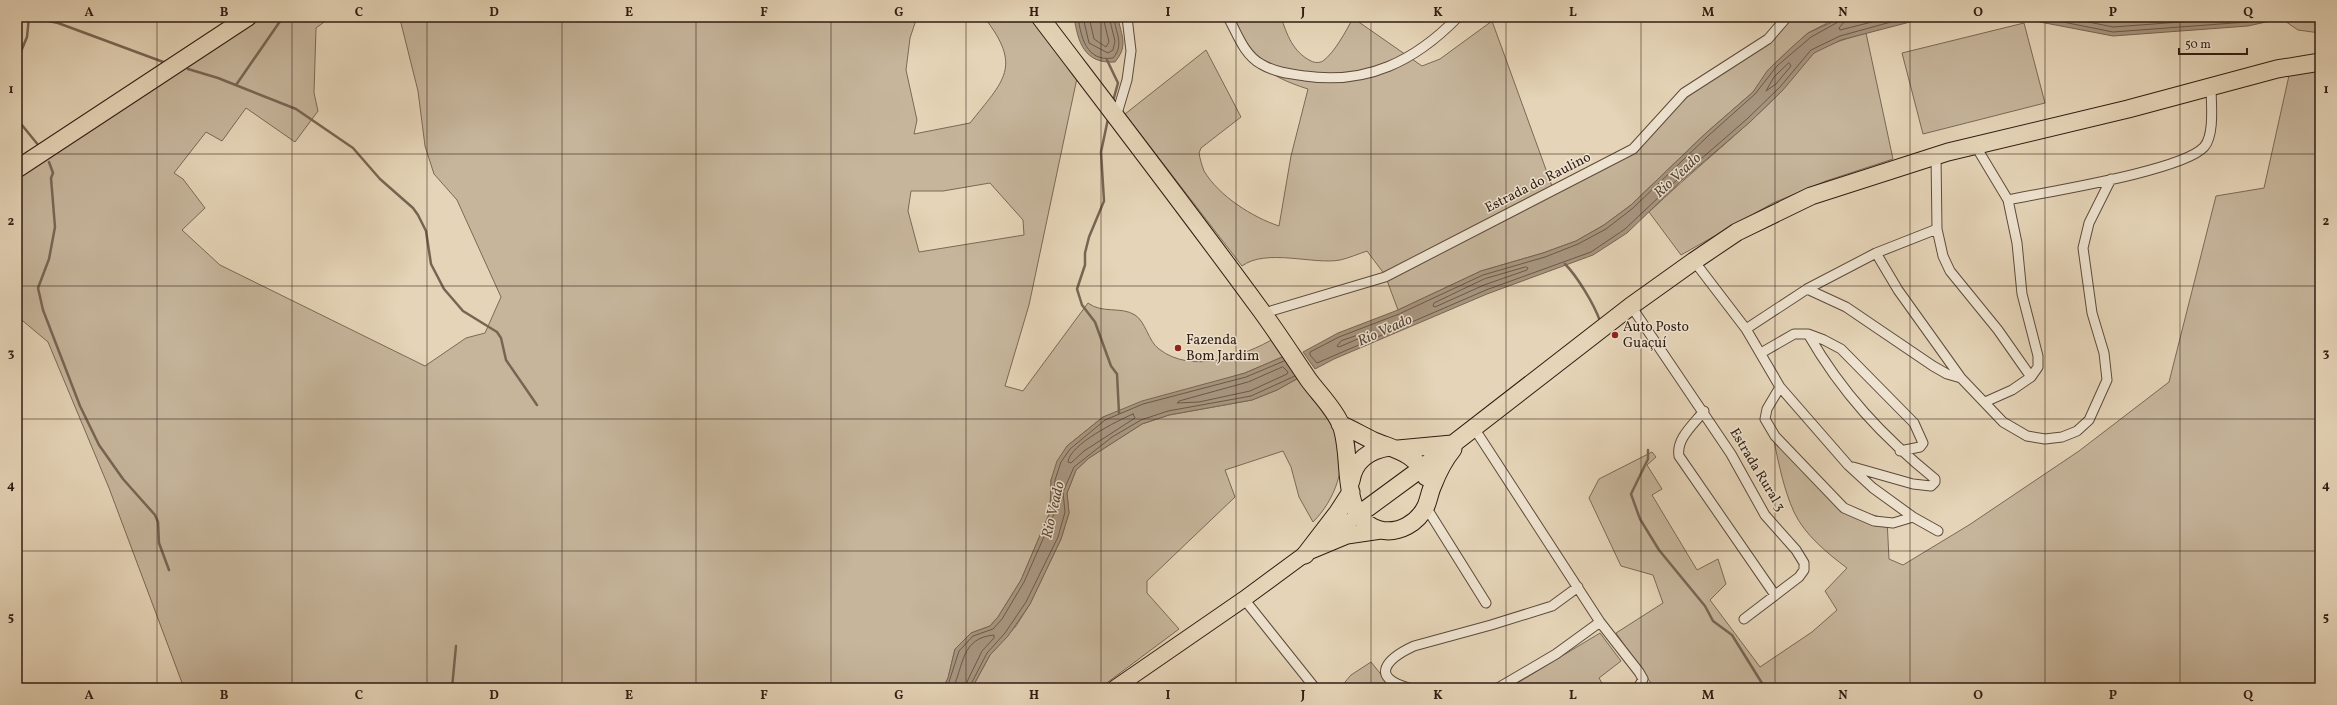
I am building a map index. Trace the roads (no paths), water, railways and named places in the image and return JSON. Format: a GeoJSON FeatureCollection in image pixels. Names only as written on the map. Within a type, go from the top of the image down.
{"type":"FeatureCollection","features":[{"type":"Feature","properties":{"kind":"highway"},"geometry":{"type":"LineString","coordinates":[[17,169],[248,17]]}},
{"type":"Feature","properties":{"kind":"highway"},"geometry":{"type":"LineString","coordinates":[[1040,17],[1173,189],[1264,313],[1307,378],[1340,424],[1347,449],[1351,500],[1358,515],[1368,524],[1381,530]]}},
{"type":"Feature","properties":{"kind":"highway"},"geometry":{"type":"LineString","coordinates":[[1358,515],[1422,468],[1631,306],[1694,261],[1737,232],[1811,196],[1975,145],[2128,109],[2277,69],[2320,62]]}},
{"type":"Feature","properties":{"kind":"highway"},"geometry":{"type":"LineString","coordinates":[[1340,424],[1415,459],[1422,468],[1428,487],[1427,505]]}},
{"type":"Feature","properties":{"kind":"highway"},"geometry":{"type":"LineString","coordinates":[[1308,552],[1338,512],[1350,489],[1354,470],[1361,459],[1374,450],[1463,436]]}},
{"type":"Feature","properties":{"kind":"highway"},"geometry":{"type":"LineString","coordinates":[[1308,552],[1346,535],[1381,530],[1394,530],[1407,526],[1418,519],[1427,505],[1432,487],[1442,466],[1463,436]]}},
{"type":"Feature","properties":{"kind":"main road"},"geometry":{"type":"LineString","coordinates":[[1116,688],[1244,599],[1358,515]]}},
{"type":"Feature","properties":{"kind":"street"},"geometry":{"type":"LineString","coordinates":[[1116,117],[1132,51],[1127,17]]}},
{"type":"Feature","properties":{"kind":"street"},"geometry":{"type":"LineString","coordinates":[[1228,17],[1246,51],[1260,64],[1283,73],[1320,78],[1353,77],[1388,69],[1419,50],[1458,17]]}},
{"type":"Feature","properties":{"kind":"street","name":"Estrada do Raulino"},"geometry":{"type":"LineString","coordinates":[[1264,313],[1385,276],[1633,149],[1684,93],[1768,39],[1787,17]]}},
{"type":"Feature","properties":{"kind":"street"},"geometry":{"type":"LineString","coordinates":[[2008,200],[2111,179],[2178,161],[2205,146],[2212,120],[2210,87]]}},
{"type":"Feature","properties":{"kind":"street"},"geometry":{"type":"LineString","coordinates":[[1975,145],[2008,200],[2017,244],[2022,294],[2038,356],[2038,367],[2031,377],[2012,390],[1985,402]]}},
{"type":"Feature","properties":{"kind":"street"},"geometry":{"type":"LineString","coordinates":[[1936,156],[1937,229],[1943,256],[1950,271],[1998,330],[2031,377]]}},
{"type":"Feature","properties":{"kind":"street"},"geometry":{"type":"LineString","coordinates":[[1876,254],[1898,290],[1960,378],[2003,422],[2027,436],[2045,438],[2062,437],[2077,431],[2089,420],[2107,380],[2104,353],[2092,313],[2083,248],[2088,223],[2111,179]]}},
{"type":"Feature","properties":{"kind":"street"},"geometry":{"type":"LineString","coordinates":[[1746,329],[1807,289],[1876,254],[1937,229]]}},
{"type":"Feature","properties":{"kind":"street"},"geometry":{"type":"LineString","coordinates":[[1694,261],[1746,329],[1780,387],[1848,465],[1872,488],[1913,517],[1938,531]]}},
{"type":"Feature","properties":{"kind":"street"},"geometry":{"type":"LineString","coordinates":[[1807,289],[1846,307],[1933,366],[1947,374],[1960,378]]}},
{"type":"Feature","properties":{"kind":"street","name":"Estrada Rural 3"},"geometry":{"type":"LineString","coordinates":[[1631,306],[1704,411],[1731,454],[1765,515],[1796,550],[1804,563],[1804,570],[1799,577],[1744,618]]}},
{"type":"Feature","properties":{"kind":"street"},"geometry":{"type":"LineString","coordinates":[[1761,353],[1794,334],[1808,334],[1840,349],[1914,423],[1923,443],[1920,447],[1900,451]]}},
{"type":"Feature","properties":{"kind":"street"},"geometry":{"type":"LineString","coordinates":[[1808,334],[1825,365],[1847,394],[1900,451],[1936,479],[1931,486],[1913,484],[1848,465]]}},
{"type":"Feature","properties":{"kind":"street"},"geometry":{"type":"LineString","coordinates":[[1780,387],[1766,409],[1765,419],[1774,436],[1844,508],[1874,522],[1893,523],[1913,517]]}},
{"type":"Feature","properties":{"kind":"street"},"geometry":{"type":"LineString","coordinates":[[1704,411],[1680,441],[1678,449],[1679,456],[1775,595]]}},
{"type":"Feature","properties":{"kind":"street"},"geometry":{"type":"LineString","coordinates":[[1463,436],[1578,587],[1600,622],[1639,672],[1643,679],[1638,688]]}},
{"type":"Feature","properties":{"kind":"street"},"geometry":{"type":"LineString","coordinates":[[1427,505],[1486,603]]}},
{"type":"Feature","properties":{"kind":"street"},"geometry":{"type":"LineString","coordinates":[[1409,688],[1392,682],[1387,675],[1387,666],[1391,659],[1404,651],[1414,646],[1491,626],[1552,606],[1578,587]]}},
{"type":"Feature","properties":{"kind":"street"},"geometry":{"type":"LineString","coordinates":[[1244,599],[1315,688]]}},
{"type":"Feature","properties":{"kind":"street"},"geometry":{"type":"LineString","coordinates":[[1498,688],[1556,654],[1600,622]]}},
{"type":"Feature","properties":{"kind":"water"},"geometry":{"type":"Polygon","coordinates":[[[1074,17],[1118,17],[1123,45],[1122,50],[1115,62],[1105,62],[1096,59],[1084,50],[1078,35],[1074,17]]]}},
{"type":"Feature","properties":{"kind":"water","name":"Rio Veado"},"geometry":{"type":"Polygon","coordinates":[[[1843,17],[1929,17],[1841,40],[1814,53],[1783,90],[1750,122],[1680,182],[1627,233],[1593,255],[1487,294],[1334,359],[1315,369],[1303,352],[1338,333],[1398,310],[1481,271],[1543,253],[1576,241],[1604,225],[1631,205],[1706,133],[1753,92],[1767,71],[1808,33],[1843,17]]]}},
{"type":"Feature","properties":{"kind":"water"},"geometry":{"type":"Polygon","coordinates":[[[2029,17],[2288,17],[2248,26],[2113,36],[2040,22],[2029,17]]]}},
{"type":"Feature","properties":{"kind":"water","name":"Rio Veado"},"geometry":{"type":"Polygon","coordinates":[[[1287,355],[1302,376],[1277,390],[1252,400],[1169,415],[1142,424],[1089,458],[1076,470],[1067,493],[1069,513],[1061,539],[1030,604],[1008,636],[990,655],[972,688],[943,688],[948,678],[955,649],[971,633],[990,626],[998,617],[1021,580],[1050,512],[1051,480],[1057,461],[1067,446],[1103,417],[1142,401],[1245,373],[1287,355]]]}},
{"type":"Feature","properties":{"kind":"waterway"},"geometry":{"type":"LineString","coordinates":[[17,61],[27,37],[29,17]]}},
{"type":"Feature","properties":{"kind":"waterway"},"geometry":{"type":"LineString","coordinates":[[236,85],[283,17]]}},
{"type":"Feature","properties":{"kind":"waterway"},"geometry":{"type":"LineString","coordinates":[[28,20],[44,20],[58,23],[166,63]]}},
{"type":"Feature","properties":{"kind":"waterway"},"geometry":{"type":"LineString","coordinates":[[1107,60],[1118,83],[1113,101]]}},
{"type":"Feature","properties":{"kind":"waterway"},"geometry":{"type":"LineString","coordinates":[[188,69],[218,78],[296,109],[353,148],[380,179],[413,208],[426,231],[431,264],[444,289],[463,311],[497,332],[501,338],[506,360],[537,405]]}},
{"type":"Feature","properties":{"kind":"waterway"},"geometry":{"type":"LineString","coordinates":[[17,119],[39,146]]}},
{"type":"Feature","properties":{"kind":"waterway"},"geometry":{"type":"LineString","coordinates":[[1108,119],[1101,152],[1104,201],[1089,237],[1085,253],[1085,265],[1077,289],[1082,305],[1095,322],[1111,366],[1117,374],[1119,413]]}},
{"type":"Feature","properties":{"kind":"waterway"},"geometry":{"type":"LineString","coordinates":[[49,162],[53,173],[51,178],[55,227],[49,259],[38,288],[43,310],[80,406],[99,445],[123,479],[155,515],[158,522],[159,543],[169,570]]}},
{"type":"Feature","properties":{"kind":"waterway"},"geometry":{"type":"LineString","coordinates":[[1565,264],[1585,291],[1600,321]]}},
{"type":"Feature","properties":{"kind":"waterway"},"geometry":{"type":"LineString","coordinates":[[1648,450],[1648,459],[1631,494],[1640,519],[1659,550],[1705,606],[1713,621],[1732,635],[1765,688]]}},
{"type":"Feature","properties":{"kind":"waterway"},"geometry":{"type":"LineString","coordinates":[[452,688],[456,646]]}},
{"type":"Feature","properties":{"kind":"place","name":"Auto Posto Guaçuí"},"geometry":{"type":"Point","coordinates":[1615,335]}},
{"type":"Feature","properties":{"kind":"place","name":"Fazenda Bom Jardim"},"geometry":{"type":"Point","coordinates":[1178,348]}}]}
